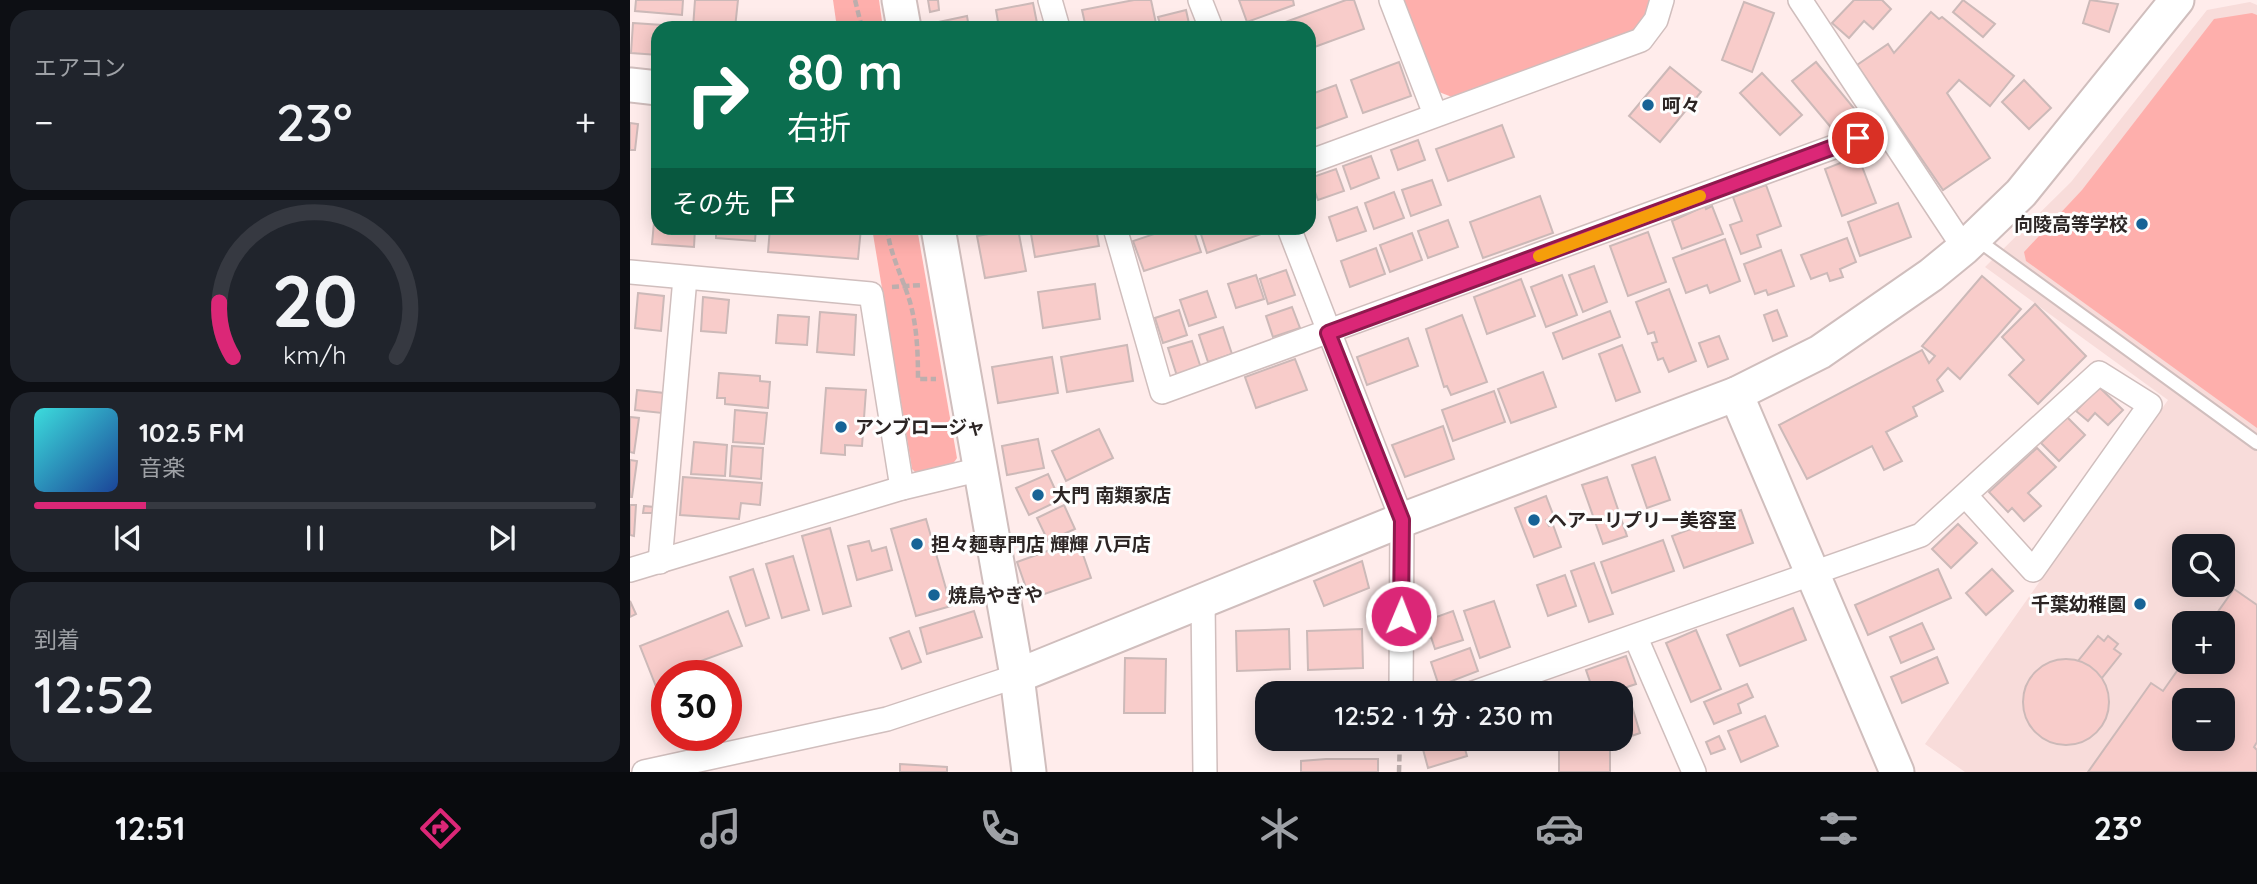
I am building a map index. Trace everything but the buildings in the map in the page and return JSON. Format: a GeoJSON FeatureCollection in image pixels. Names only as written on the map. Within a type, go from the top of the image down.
{"type":"FeatureCollection","features":[{"type":"Feature","properties":{"kind":"street"},"geometry":{"type":"LineString","coordinates":[[900,0],[903,21]]}},
{"type":"Feature","properties":{"kind":"street"},"geometry":{"type":"LineString","coordinates":[[1050,0],[1056,21]]}},
{"type":"Feature","properties":{"kind":"street"},"geometry":{"type":"LineString","coordinates":[[1200,0],[1208,21]]}},
{"type":"Feature","properties":{"kind":"street"},"geometry":{"type":"LineString","coordinates":[[1391,0],[1435,114]]}},
{"type":"Feature","properties":{"kind":"street"},"geometry":{"type":"LineString","coordinates":[[1316,159],[1641,40],[1656,20],[1662,0]]}},
{"type":"Feature","properties":{"kind":"street"},"geometry":{"type":"LineString","coordinates":[[1800,0],[1883,129],[1969,243]]}},
{"type":"Feature","properties":{"kind":"street"},"geometry":{"type":"LineString","coordinates":[[644,772],[887,719],[1017,676],[1402,520],[1736,394],[1820,352],[1884,311],[1969,243],[2021,193],[2177,0]]}},
{"type":"Feature","properties":{"kind":"street"},"geometry":{"type":"LineString","coordinates":[[630,85],[651,87]]}},
{"type":"Feature","properties":{"kind":"street"},"geometry":{"type":"LineString","coordinates":[[1117,235],[1162,392],[1883,129]]}},
{"type":"Feature","properties":{"kind":"street"},"geometry":{"type":"LineString","coordinates":[[939,235],[1017,676],[1029,772]]}},
{"type":"Feature","properties":{"kind":"street"},"geometry":{"type":"LineString","coordinates":[[1292,235],[1402,520],[1401,681]]}},
{"type":"Feature","properties":{"kind":"street"},"geometry":{"type":"LineString","coordinates":[[630,272],[872,293],[902,488]]}},
{"type":"Feature","properties":{"kind":"street"},"geometry":{"type":"LineString","coordinates":[[660,562],[685,278]]}},
{"type":"Feature","properties":{"kind":"street"},"geometry":{"type":"LineString","coordinates":[[1509,681],[1921,535],[2099,373],[2150,405],[2033,570],[1965,495]]}},
{"type":"Feature","properties":{"kind":"street"},"geometry":{"type":"LineString","coordinates":[[1736,394],[1897,772]]}},
{"type":"Feature","properties":{"kind":"street"},"geometry":{"type":"LineString","coordinates":[[630,570],[902,488],[981,468]]}},
{"type":"Feature","properties":{"kind":"street"},"geometry":{"type":"LineString","coordinates":[[1203,601],[1205,772]]}},
{"type":"Feature","properties":{"kind":"street"},"geometry":{"type":"LineString","coordinates":[[1636,638],[1694,772]]}},
{"type":"Feature","properties":{"kind":"lane"},"geometry":{"type":"LineString","coordinates":[[1969,243],[2257,443]]}},
{"type":"Feature","properties":{"kind":"path"},"geometry":{"type":"LineString","coordinates":[[855,0],[860,21]]}},
{"type":"Feature","properties":{"kind":"path"},"geometry":{"type":"LineString","coordinates":[[888,235],[889,247],[904,286],[915,327],[918,379],[948,378]]}},
{"type":"Feature","properties":{"kind":"path"},"geometry":{"type":"LineString","coordinates":[[872,293],[904,286],[932,285]]}},
{"type":"Feature","properties":{"kind":"path"},"geometry":{"type":"LineString","coordinates":[[1399,772],[1400,751]]}},
{"type":"Feature","properties":{"kind":"shaded area"},"geometry":{"type":"Polygon","coordinates":[[[833,0],[879,0],[882,21],[836,21],[833,0]]]}},
{"type":"Feature","properties":{"kind":"shaded area"},"geometry":{"type":"Polygon","coordinates":[[[1403,0],[1650,0],[1643,20],[1632,32],[1452,97],[1439,92],[1403,0]]]}},
{"type":"Feature","properties":{"kind":"shaded area"},"geometry":{"type":"Polygon","coordinates":[[[2250,2],[2257,5],[2257,772],[1965,772],[1925,744],[2168,400],[1985,267],[2071,182],[2207,10],[2250,2]]]}},
{"type":"Feature","properties":{"kind":"shaded area","name":"向陵高等学校"},"geometry":{"type":"Polygon","coordinates":[[[2252,13],[2257,15],[2257,428],[2026,261],[2024,252],[2082,190],[2214,19],[2252,13]]]}},
{"type":"Feature","properties":{"kind":"shaded area"},"geometry":{"type":"Polygon","coordinates":[[[873,235],[918,235],[957,458],[950,468],[920,477],[912,469],[873,235]]]}},
{"type":"Feature","properties":{"kind":"slow traffic"},"geometry":{"type":"LineString","coordinates":[[1539,256],[1700,196]]}},
{"type":"Feature","properties":{"kind":"place","name":"呵々"},"geometry":{"type":"Point","coordinates":[1648,105]}},
{"type":"Feature","properties":{"kind":"place","name":"向陵高等学校"},"geometry":{"type":"Point","coordinates":[2142,224]}},
{"type":"Feature","properties":{"kind":"place","name":"アンブロージャ"},"geometry":{"type":"Point","coordinates":[841,427]}},
{"type":"Feature","properties":{"kind":"place","name":"大門 南類家店"},"geometry":{"type":"Point","coordinates":[1038,495]}},
{"type":"Feature","properties":{"kind":"place","name":"ヘアーリプリー美容室"},"geometry":{"type":"Point","coordinates":[1534,520]}},
{"type":"Feature","properties":{"kind":"place","name":"担々麺専門店 輝輝 八戸店"},"geometry":{"type":"Point","coordinates":[917,544]}},
{"type":"Feature","properties":{"kind":"place","name":"焼鳥やぎや"},"geometry":{"type":"Point","coordinates":[934,595]}},
{"type":"Feature","properties":{"kind":"place","name":"千葉幼稚園"},"geometry":{"type":"Point","coordinates":[2140,604]}},
{"type":"Feature","properties":{"kind":"route"},"geometry":{"type":"LineString","coordinates":[[1401,616],[1402,520],[1328,333],[1858,138]]}}]}
